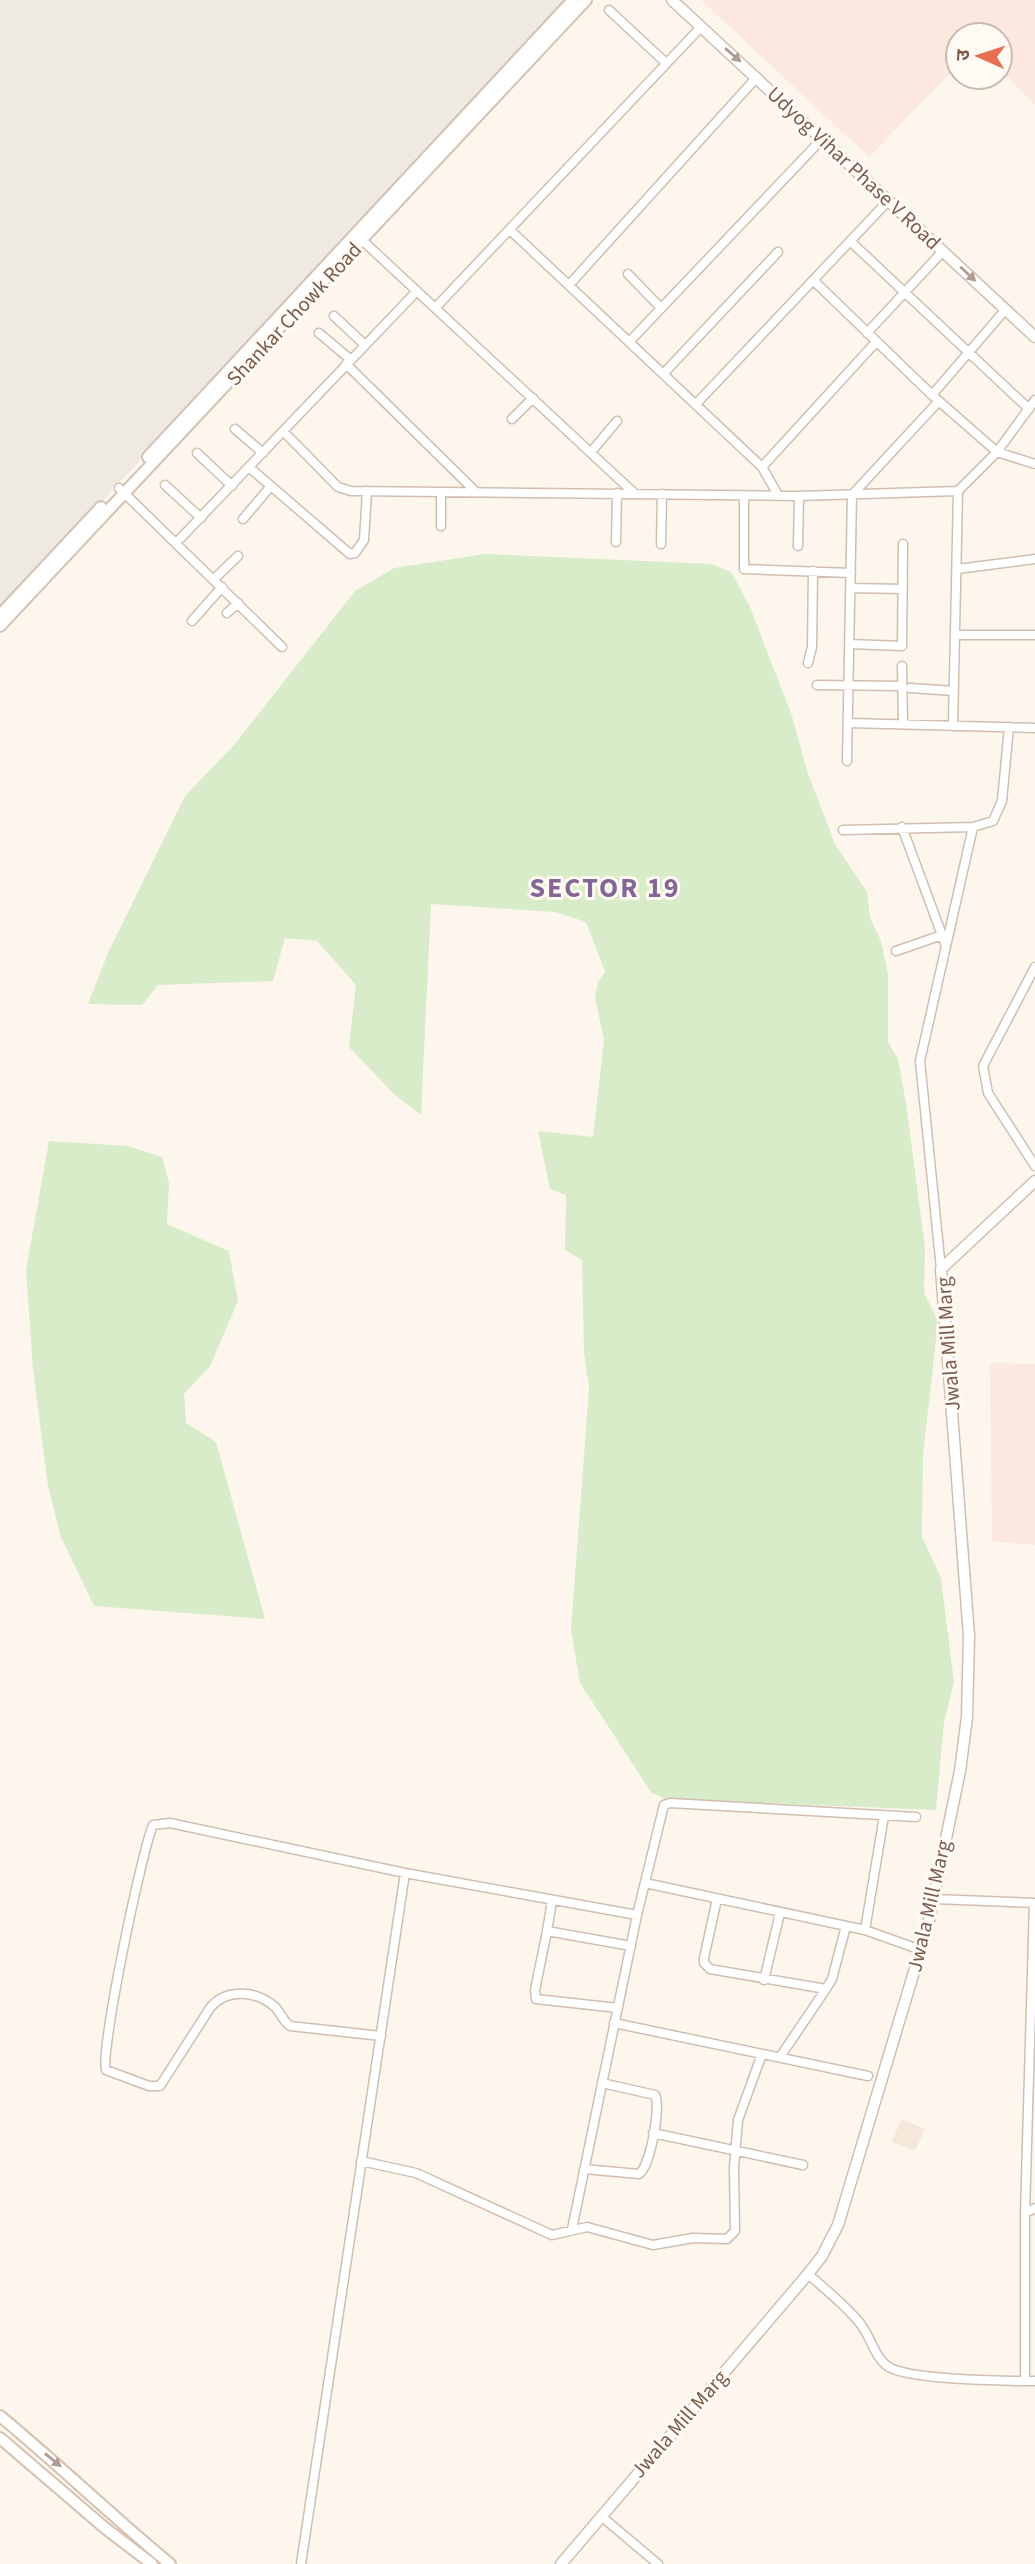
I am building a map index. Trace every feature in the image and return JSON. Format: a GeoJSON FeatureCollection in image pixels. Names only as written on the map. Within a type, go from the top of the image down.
{"type":"FeatureCollection","features":[{"type":"Feature","properties":{"kind":"main road","name":"Shankar Chowk Road"},"geometry":{"type":"LineString","coordinates":[[0,626],[121,490],[573,0]]}},
{"type":"Feature","properties":{"kind":"main road","name":"Shankar Chowk Road"},"geometry":{"type":"LineString","coordinates":[[0,615],[363,241],[586,0]]}},
{"type":"Feature","properties":{"kind":"main road"},"geometry":{"type":"LineString","coordinates":[[0,2416],[63,2468],[112,2516],[170,2564]]}},
{"type":"Feature","properties":{"kind":"main road"},"geometry":{"type":"LineString","coordinates":[[0,2438],[105,2528],[152,2564]]}},
{"type":"Feature","properties":{"kind":"street","name":"Udyog Vihar Phase V Road"},"geometry":{"type":"LineString","coordinates":[[672,0],[1035,337]]}},
{"type":"Feature","properties":{"kind":"street"},"geometry":{"type":"LineString","coordinates":[[609,10],[666,63]]}},
{"type":"Feature","properties":{"kind":"street"},"geometry":{"type":"LineString","coordinates":[[436,307],[701,27]]}},
{"type":"Feature","properties":{"kind":"street"},"geometry":{"type":"LineString","coordinates":[[569,285],[757,77]]}},
{"type":"Feature","properties":{"kind":"street"},"geometry":{"type":"LineString","coordinates":[[630,341],[823,138]]}},
{"type":"Feature","properties":{"kind":"street"},"geometry":{"type":"LineString","coordinates":[[696,404],[889,200]]}},
{"type":"Feature","properties":{"kind":"street"},"geometry":{"type":"LineString","coordinates":[[510,230],[762,467],[778,495]]}},
{"type":"Feature","properties":{"kind":"street"},"geometry":{"type":"LineString","coordinates":[[363,241],[634,493]]}},
{"type":"Feature","properties":{"kind":"street"},"geometry":{"type":"LineString","coordinates":[[850,241],[1028,409]]}},
{"type":"Feature","properties":{"kind":"street"},"geometry":{"type":"LineString","coordinates":[[867,333],[943,251]]}},
{"type":"Feature","properties":{"kind":"street"},"geometry":{"type":"LineString","coordinates":[[664,373],[778,252]]}},
{"type":"Feature","properties":{"kind":"street"},"geometry":{"type":"LineString","coordinates":[[628,274],[661,308]]}},
{"type":"Feature","properties":{"kind":"street"},"geometry":{"type":"LineString","coordinates":[[813,279],[932,395],[997,452],[1035,464]]}},
{"type":"Feature","properties":{"kind":"street"},"geometry":{"type":"LineString","coordinates":[[176,543],[417,291]]}},
{"type":"Feature","properties":{"kind":"street"},"geometry":{"type":"LineString","coordinates":[[932,395],[1006,309]]}},
{"type":"Feature","properties":{"kind":"street"},"geometry":{"type":"LineString","coordinates":[[334,316],[365,345]]}},
{"type":"Feature","properties":{"kind":"street"},"geometry":{"type":"LineString","coordinates":[[319,333],[476,492]]}},
{"type":"Feature","properties":{"kind":"street"},"geometry":{"type":"LineString","coordinates":[[762,467],[876,342]]}},
{"type":"Feature","properties":{"kind":"street"},"geometry":{"type":"LineString","coordinates":[[512,419],[533,398]]}},
{"type":"Feature","properties":{"kind":"street"},"geometry":{"type":"LineString","coordinates":[[953,726],[958,492],[997,452],[1035,400]]}},
{"type":"Feature","properties":{"kind":"street"},"geometry":{"type":"LineString","coordinates":[[847,761],[850,723],[852,495],[939,401]]}},
{"type":"Feature","properties":{"kind":"street"},"geometry":{"type":"LineString","coordinates":[[591,452],[617,421]]}},
{"type":"Feature","properties":{"kind":"street"},"geometry":{"type":"LineString","coordinates":[[235,429],[263,453]]}},
{"type":"Feature","properties":{"kind":"street"},"geometry":{"type":"LineString","coordinates":[[283,431],[338,487],[367,491],[744,496],[958,492]]}},
{"type":"Feature","properties":{"kind":"street"},"geometry":{"type":"LineString","coordinates":[[197,453],[232,486]]}},
{"type":"Feature","properties":{"kind":"street"},"geometry":{"type":"LineString","coordinates":[[250,467],[349,554],[355,553],[364,540],[367,491]]}},
{"type":"Feature","properties":{"kind":"street"},"geometry":{"type":"LineString","coordinates":[[165,485],[201,518]]}},
{"type":"Feature","properties":{"kind":"street"},"geometry":{"type":"LineString","coordinates":[[243,519],[271,486]]}},
{"type":"Feature","properties":{"kind":"street"},"geometry":{"type":"LineString","coordinates":[[121,490],[282,647]]}},
{"type":"Feature","properties":{"kind":"street"},"geometry":{"type":"LineString","coordinates":[[441,492],[441,526]]}},
{"type":"Feature","properties":{"kind":"street"},"geometry":{"type":"LineString","coordinates":[[616,542],[617,493]]}},
{"type":"Feature","properties":{"kind":"street"},"geometry":{"type":"LineString","coordinates":[[661,544],[662,494]]}},
{"type":"Feature","properties":{"kind":"street"},"geometry":{"type":"LineString","coordinates":[[744,496],[744,569],[851,573]]}},
{"type":"Feature","properties":{"kind":"street"},"geometry":{"type":"LineString","coordinates":[[798,546],[799,496]]}},
{"type":"Feature","properties":{"kind":"street"},"geometry":{"type":"LineString","coordinates":[[850,643],[902,646],[904,544]]}},
{"type":"Feature","properties":{"kind":"street"},"geometry":{"type":"LineString","coordinates":[[215,579],[238,556]]}},
{"type":"Feature","properties":{"kind":"street"},"geometry":{"type":"LineString","coordinates":[[957,569],[1035,559]]}},
{"type":"Feature","properties":{"kind":"street"},"geometry":{"type":"LineString","coordinates":[[808,663],[813,648],[813,571]]}},
{"type":"Feature","properties":{"kind":"street"},"geometry":{"type":"LineString","coordinates":[[192,621],[222,587]]}},
{"type":"Feature","properties":{"kind":"street"},"geometry":{"type":"LineString","coordinates":[[851,588],[902,589]]}},
{"type":"Feature","properties":{"kind":"street"},"geometry":{"type":"LineString","coordinates":[[227,613],[238,603]]}},
{"type":"Feature","properties":{"kind":"street"},"geometry":{"type":"LineString","coordinates":[[956,635],[1035,635]]}},
{"type":"Feature","properties":{"kind":"street"},"geometry":{"type":"LineString","coordinates":[[902,666],[906,687],[902,723]]}},
{"type":"Feature","properties":{"kind":"street"},"geometry":{"type":"LineString","coordinates":[[817,685],[954,691]]}},
{"type":"Feature","properties":{"kind":"street"},"geometry":{"type":"LineString","coordinates":[[850,723],[1035,728]]}},
{"type":"Feature","properties":{"kind":"street"},"geometry":{"type":"LineString","coordinates":[[843,830],[973,827],[993,821],[999,812],[1009,727]]}},
{"type":"Feature","properties":{"kind":"street"},"geometry":{"type":"LineString","coordinates":[[902,827],[947,947]]}},
{"type":"Feature","properties":{"kind":"street"},"geometry":{"type":"LineString","coordinates":[[941,1269],[920,1061],[973,827]]}},
{"type":"Feature","properties":{"kind":"street"},"geometry":{"type":"LineString","coordinates":[[896,951],[942,935]]}},
{"type":"Feature","properties":{"kind":"street"},"geometry":{"type":"LineString","coordinates":[[1035,967],[983,1066],[988,1093],[1035,1166]]}},
{"type":"Feature","properties":{"kind":"street","name":"Jwala Mill Marg"},"geometry":{"type":"LineString","coordinates":[[561,2564],[808,2274],[826,2249],[838,2225],[934,1899],[960,1771],[969,1678],[956,1451],[941,1269],[1035,1181]]}},
{"type":"Feature","properties":{"kind":"street"},"geometry":{"type":"LineString","coordinates":[[572,2229],[661,1811],[670,1803],[916,1817]]}},
{"type":"Feature","properties":{"kind":"street"},"geometry":{"type":"LineString","coordinates":[[865,1930],[884,1816]]}},
{"type":"Feature","properties":{"kind":"street"},"geometry":{"type":"LineString","coordinates":[[381,2036],[290,2026],[275,2007],[260,1998],[250,1994],[230,1994],[219,1997],[210,2008],[160,2086],[149,2086],[111,2073],[104,2064],[113,2005],[153,1825],[170,1823],[552,1901],[637,1915]]}},
{"type":"Feature","properties":{"kind":"street"},"geometry":{"type":"LineString","coordinates":[[302,2564],[405,1872]]}},
{"type":"Feature","properties":{"kind":"street"},"geometry":{"type":"LineString","coordinates":[[645,1883],[865,1930],[920,1950]]}},
{"type":"Feature","properties":{"kind":"street"},"geometry":{"type":"LineString","coordinates":[[717,1899],[704,1958],[706,1966],[764,1980],[826,1989]]}},
{"type":"Feature","properties":{"kind":"street"},"geometry":{"type":"LineString","coordinates":[[808,2274],[857,2319],[881,2360],[889,2367],[927,2375],[1030,2381],[1025,2213],[1035,1903],[934,1899]]}},
{"type":"Feature","properties":{"kind":"street"},"geometry":{"type":"LineString","coordinates":[[552,1901],[534,1990],[536,1999],[618,2008]]}},
{"type":"Feature","properties":{"kind":"street"},"geometry":{"type":"LineString","coordinates":[[764,1980],[780,1913]]}},
{"type":"Feature","properties":{"kind":"street"},"geometry":{"type":"LineString","coordinates":[[780,2057],[832,1979],[846,1926]]}},
{"type":"Feature","properties":{"kind":"street"},"geometry":{"type":"LineString","coordinates":[[547,1930],[631,1947]]}},
{"type":"Feature","properties":{"kind":"street"},"geometry":{"type":"LineString","coordinates":[[614,2023],[868,2076]]}},
{"type":"Feature","properties":{"kind":"street"},"geometry":{"type":"LineString","coordinates":[[361,2161],[433,2180],[552,2235],[587,2227],[653,2245],[692,2238],[720,2240],[732,2237],[736,2222],[735,2148],[738,2120],[762,2054]]}},
{"type":"Feature","properties":{"kind":"street"},"geometry":{"type":"LineString","coordinates":[[584,2169],[643,2172],[653,2133],[658,2106],[655,2095],[602,2082]]}},
{"type":"Feature","properties":{"kind":"street"},"geometry":{"type":"LineString","coordinates":[[653,2133],[735,2148],[803,2165]]}},
{"type":"Feature","properties":{"kind":"street"},"geometry":{"type":"LineString","coordinates":[[1025,2213],[1035,2208]]}},
{"type":"Feature","properties":{"kind":"street"},"geometry":{"type":"LineString","coordinates":[[601,2516],[658,2564]]}},
{"type":"Feature","properties":{"kind":"shaded area"},"geometry":{"type":"Polygon","coordinates":[[[0,0],[566,0],[0,612],[0,0]]]}},
{"type":"Feature","properties":{"kind":"shaded area"},"geometry":{"type":"Polygon","coordinates":[[[701,0],[1035,0],[1035,105],[1014,84],[1014,21],[944,21],[944,79],[869,157],[701,0]]]}},
{"type":"Feature","properties":{"kind":"shaded area"},"geometry":{"type":"Polygon","coordinates":[[[990,1363],[1035,1364],[1035,1545],[992,1541],[990,1363]]]}},
{"type":"Feature","properties":{"kind":"shaded area"},"geometry":{"type":"Polygon","coordinates":[[[901,2119],[925,2129],[915,2151],[892,2142],[901,2119]]]}},
{"type":"Feature","properties":{"kind":"green space"},"geometry":{"type":"Polygon","coordinates":[[[485,554],[712,564],[731,572],[750,607],[792,716],[807,771],[835,844],[867,892],[870,918],[881,941],[888,974],[888,1042],[898,1059],[906,1103],[925,1248],[924,1293],[938,1321],[923,1455],[922,1537],[941,1578],[954,1682],[944,1722],[936,1810],[665,1799],[651,1792],[580,1683],[571,1630],[589,1388],[584,1353],[582,1260],[565,1250],[566,1195],[550,1189],[538,1131],[593,1137],[604,1040],[595,997],[598,982],[605,972],[586,922],[555,912],[431,904],[421,1115],[395,1095],[349,1047],[356,985],[317,941],[285,938],[273,981],[158,985],[142,1005],[88,1004],[108,953],[185,796],[234,745],[355,591],[394,568],[485,554]]]}},
{"type":"Feature","properties":{"kind":"green space"},"geometry":{"type":"Polygon","coordinates":[[[49,1141],[128,1146],[162,1157],[169,1183],[167,1224],[229,1251],[238,1301],[210,1366],[184,1394],[186,1423],[216,1442],[265,1619],[94,1606],[61,1537],[48,1486],[33,1369],[26,1270],[49,1141]]]}},
{"type":"Feature","properties":{"kind":"district","name":"SECTOR 19"},"geometry":{"type":"Point","coordinates":[605,888]}}]}
